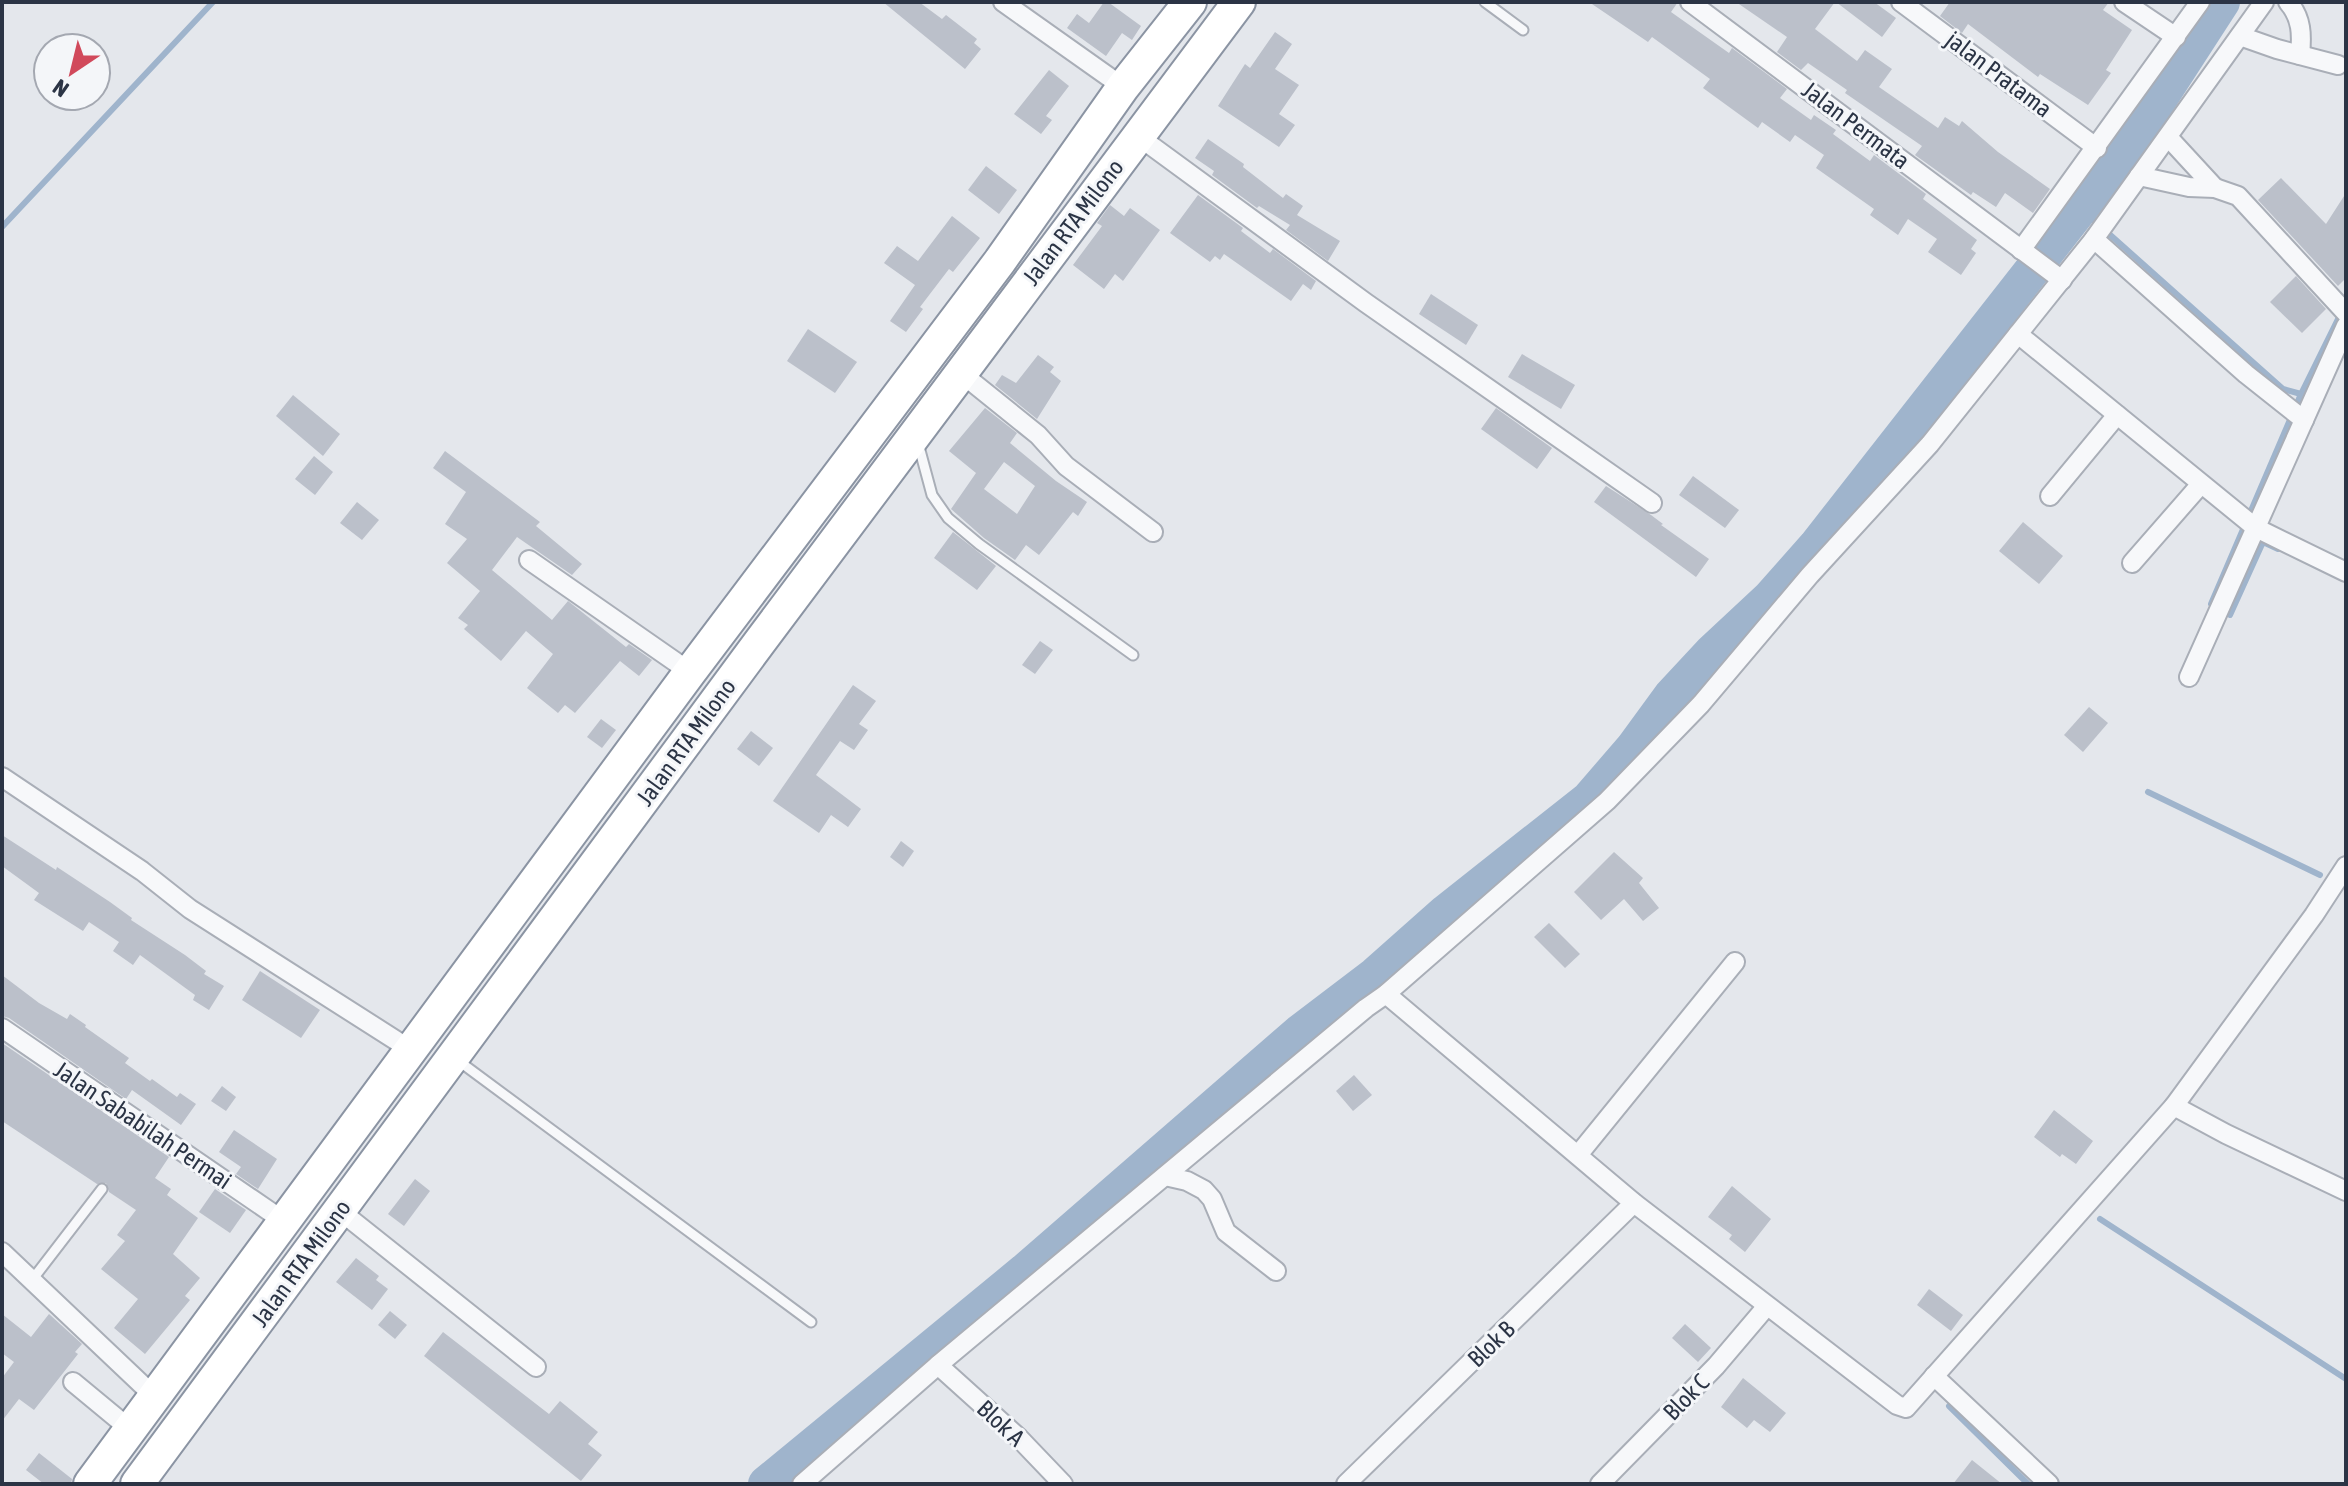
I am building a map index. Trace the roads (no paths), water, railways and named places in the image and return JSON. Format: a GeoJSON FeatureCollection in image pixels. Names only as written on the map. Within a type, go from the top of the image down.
{"type":"FeatureCollection","features":[{"type":"Feature","properties":{"kind":"highway","name":"Jalan RTA Milono"},"geometry":{"type":"LineString","coordinates":[[137,1484],[453,1057],[900,423],[1000,261],[1123,87],[1190,2]]}},
{"type":"Feature","properties":{"kind":"highway","name":"Jalan RTA Milono"},"geometry":{"type":"LineString","coordinates":[[90,1484],[690,672],[900,423],[961,373],[1239,2]]}},
{"type":"Feature","properties":{"kind":"highway"},"geometry":{"type":"LineString","coordinates":[[1148,58],[1179,80]]}},
{"type":"Feature","properties":{"kind":"highway"},"geometry":{"type":"LineString","coordinates":[[345,1141],[375,1162]]}},
{"type":"Feature","properties":{"kind":"street"},"geometry":{"type":"LineString","coordinates":[[1003,2],[1123,87]]}},
{"type":"Feature","properties":{"kind":"street","name":"Jalan Permata"},"geometry":{"type":"LineString","coordinates":[[1690,2],[2062,280]]}},
{"type":"Feature","properties":{"kind":"street","name":"jalan Pratama"},"geometry":{"type":"LineString","coordinates":[[1901,2],[2097,148]]}},
{"type":"Feature","properties":{"kind":"street"},"geometry":{"type":"LineString","coordinates":[[2124,2],[2176,37]]}},
{"type":"Feature","properties":{"kind":"street"},"geometry":{"type":"LineString","coordinates":[[2025,252],[2200,2]]}},
{"type":"Feature","properties":{"kind":"street"},"geometry":{"type":"LineString","coordinates":[[802,1484],[938,1365],[1386,994],[1607,801],[1701,704],[1810,575],[1930,444],[2094,239],[2264,2]]}},
{"type":"Feature","properties":{"kind":"street"},"geometry":{"type":"LineString","coordinates":[[2288,2],[2302,32],[2300,55]]}},
{"type":"Feature","properties":{"kind":"street"},"geometry":{"type":"LineString","coordinates":[[2240,36],[2338,65]]}},
{"type":"Feature","properties":{"kind":"street"},"geometry":{"type":"LineString","coordinates":[[1138,136],[1366,303],[1652,503]]}},
{"type":"Feature","properties":{"kind":"street"},"geometry":{"type":"LineString","coordinates":[[2168,137],[2215,188]]}},
{"type":"Feature","properties":{"kind":"street"},"geometry":{"type":"LineString","coordinates":[[2139,176],[2189,187],[2215,188],[2238,196],[2346,313]]}},
{"type":"Feature","properties":{"kind":"street"},"geometry":{"type":"LineString","coordinates":[[2094,239],[2246,374],[2304,420]]}},
{"type":"Feature","properties":{"kind":"street"},"geometry":{"type":"LineString","coordinates":[[2189,677],[2346,326]]}},
{"type":"Feature","properties":{"kind":"street"},"geometry":{"type":"LineString","coordinates":[[2018,334],[2256,528],[2346,572]]}},
{"type":"Feature","properties":{"kind":"street"},"geometry":{"type":"LineString","coordinates":[[961,373],[1038,435],[1066,466],[1153,532]]}},
{"type":"Feature","properties":{"kind":"street"},"geometry":{"type":"LineString","coordinates":[[2050,496],[2117,415]]}},
{"type":"Feature","properties":{"kind":"street"},"geometry":{"type":"LineString","coordinates":[[2132,563],[2201,484]]}},
{"type":"Feature","properties":{"kind":"street"},"geometry":{"type":"LineString","coordinates":[[529,560],[690,672]]}},
{"type":"Feature","properties":{"kind":"street"},"geometry":{"type":"LineString","coordinates":[[2,777],[142,871],[190,909],[411,1050]]}},
{"type":"Feature","properties":{"kind":"street"},"geometry":{"type":"LineString","coordinates":[[1386,994],[1634,1203],[1902,1408],[1911,1404],[2174,1106],[2314,915],[2346,866]]}},
{"type":"Feature","properties":{"kind":"street"},"geometry":{"type":"LineString","coordinates":[[1578,1155],[1735,962]]}},
{"type":"Feature","properties":{"kind":"street","name":"Jalan Sababilah Permai"},"geometry":{"type":"LineString","coordinates":[[2,1028],[284,1224]]}},
{"type":"Feature","properties":{"kind":"street"},"geometry":{"type":"LineString","coordinates":[[2174,1106],[2346,1191]]}},
{"type":"Feature","properties":{"kind":"street"},"geometry":{"type":"LineString","coordinates":[[1165,1176],[1187,1181],[1204,1190],[1212,1199],[1226,1232],[1276,1271]]}},
{"type":"Feature","properties":{"kind":"street","name":"Blok B"},"geometry":{"type":"LineString","coordinates":[[1346,1484],[1634,1203]]}},
{"type":"Feature","properties":{"kind":"street"},"geometry":{"type":"LineString","coordinates":[[339,1210],[536,1367]]}},
{"type":"Feature","properties":{"kind":"street"},"geometry":{"type":"LineString","coordinates":[[2,1252],[155,1397]]}},
{"type":"Feature","properties":{"kind":"street","name":"Blok C"},"geometry":{"type":"LineString","coordinates":[[1600,1484],[1716,1366],[1767,1306]]}},
{"type":"Feature","properties":{"kind":"street","name":"Blok A"},"geometry":{"type":"LineString","coordinates":[[938,1365],[1019,1438],[1063,1484]]}},
{"type":"Feature","properties":{"kind":"street"},"geometry":{"type":"LineString","coordinates":[[1934,1376],[2049,1484]]}},
{"type":"Feature","properties":{"kind":"street"},"geometry":{"type":"LineString","coordinates":[[73,1382],[131,1430]]}},
{"type":"Feature","properties":{"kind":"lane"},"geometry":{"type":"LineString","coordinates":[[1485,2],[1523,30]]}},
{"type":"Feature","properties":{"kind":"lane"},"geometry":{"type":"LineString","coordinates":[[900,423],[932,495],[948,518],[979,544],[1133,655]]}},
{"type":"Feature","properties":{"kind":"lane"},"geometry":{"type":"LineString","coordinates":[[453,1057],[811,1322]]}},
{"type":"Feature","properties":{"kind":"lane"},"geometry":{"type":"LineString","coordinates":[[32,1280],[102,1189]]}},
{"type":"Feature","properties":{"kind":"waterway"},"geometry":{"type":"LineString","coordinates":[[2,227],[213,2]]}},
{"type":"Feature","properties":{"kind":"waterway"},"geometry":{"type":"LineString","coordinates":[[766,1484],[1025,1271],[1300,1032],[1375,975],[1446,912],[1589,799],[1633,748],[1671,696],[1711,653],[1770,598],[1816,546],[2127,149],[2222,2]]}},
{"type":"Feature","properties":{"kind":"waterway"},"geometry":{"type":"LineString","coordinates":[[2080,208],[2283,389],[2301,394],[2341,313]]}},
{"type":"Feature","properties":{"kind":"waterway"},"geometry":{"type":"LineString","coordinates":[[2278,549],[2263,542],[2230,615],[2211,604],[2301,394]]}},
{"type":"Feature","properties":{"kind":"waterway"},"geometry":{"type":"LineString","coordinates":[[2148,792],[2320,875]]}},
{"type":"Feature","properties":{"kind":"waterway"},"geometry":{"type":"LineString","coordinates":[[2100,1219],[2346,1379]]}},
{"type":"Feature","properties":{"kind":"waterway"},"geometry":{"type":"LineString","coordinates":[[1949,1406],[2028,1484]]}}]}
